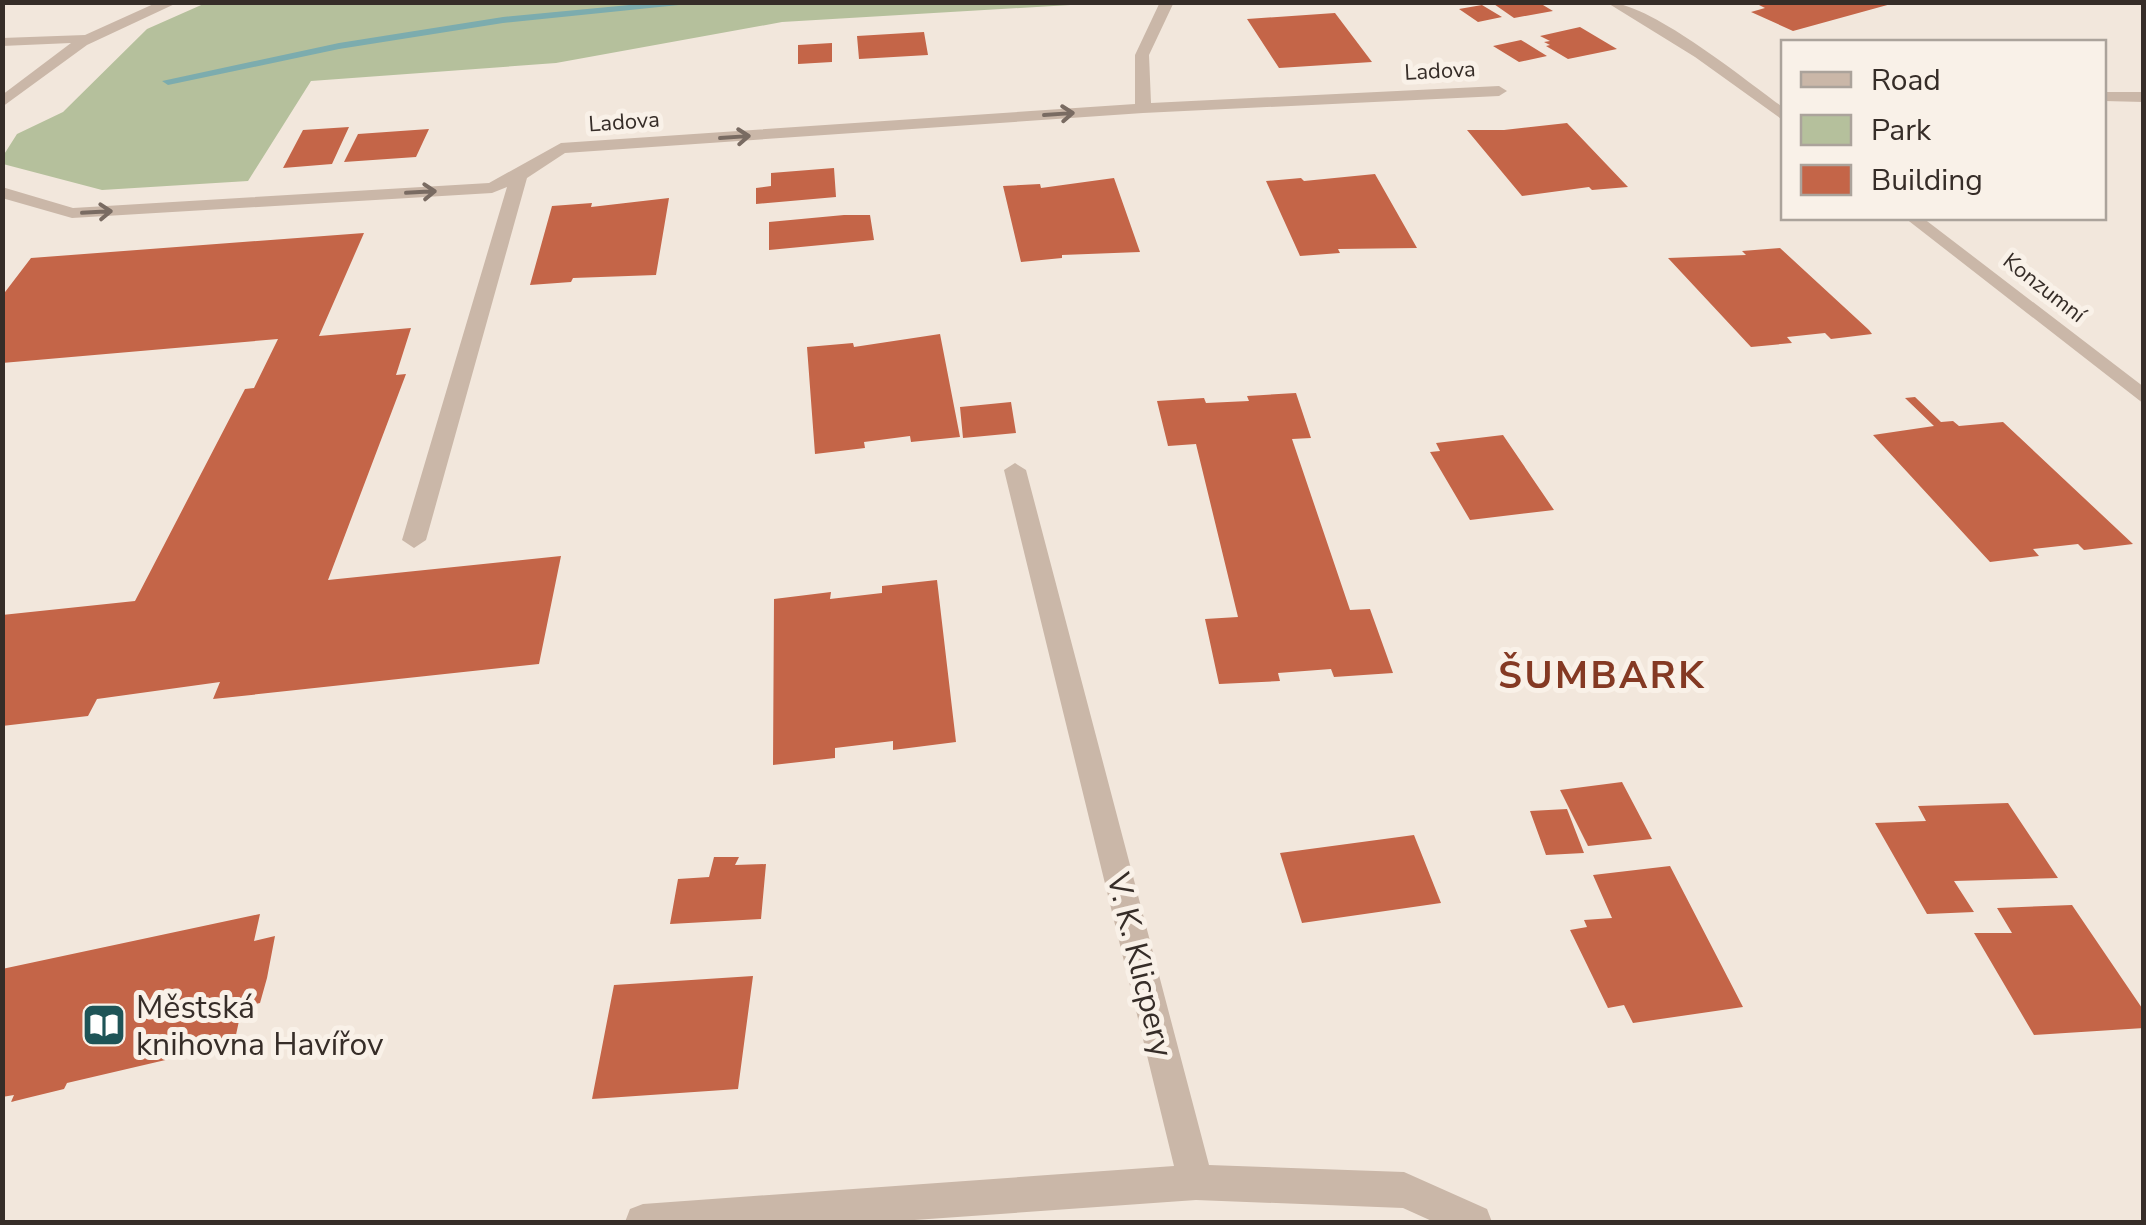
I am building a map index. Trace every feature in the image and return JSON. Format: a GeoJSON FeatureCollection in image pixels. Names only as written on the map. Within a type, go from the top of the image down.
{"type":"FeatureCollection","features":[{"type":"Feature","properties":{"kind":"street"},"geometry":{"type":"LineString","coordinates":[[2,103],[57,56],[86,38],[173,2]]}},
{"type":"Feature","properties":{"kind":"street"},"geometry":{"type":"LineString","coordinates":[[1142,108],[1142,55],[1167,2]]}},
{"type":"Feature","properties":{"kind":"street"},"geometry":{"type":"LineString","coordinates":[[1612,2],[1700,54],[1781,114]]}},
{"type":"Feature","properties":{"kind":"street"},"geometry":{"type":"LineString","coordinates":[[2,42],[86,38]]}},
{"type":"Feature","properties":{"kind":"street","name":"Ladova"},"geometry":{"type":"LineString","coordinates":[[2,192],[72,213],[492,188],[520,176],[561,148],[1142,108],[1499,91]]}},
{"type":"Feature","properties":{"kind":"street"},"geometry":{"type":"LineString","coordinates":[[2106,98],[2144,97]]}},
{"type":"Feature","properties":{"kind":"street"},"geometry":{"type":"LineString","coordinates":[[1762,99],[1781,99]]}},
{"type":"Feature","properties":{"kind":"street"},"geometry":{"type":"LineString","coordinates":[[414,540],[520,176]]}},
{"type":"Feature","properties":{"kind":"street","name":"Konzumní"},"geometry":{"type":"LineString","coordinates":[[1916,220],[2144,398]]}},
{"type":"Feature","properties":{"kind":"street","name":"V. K. Klicpery"},"geometry":{"type":"LineString","coordinates":[[1014,470],[1196,1182]]}},
{"type":"Feature","properties":{"kind":"street"},"geometry":{"type":"LineString","coordinates":[[643,1222],[1196,1182],[1404,1190],[1474,1222]]}},
{"type":"Feature","properties":{"kind":"green space"},"geometry":{"type":"Polygon","coordinates":[[[208,2],[1104,3],[782,22],[556,63],[311,81],[248,181],[102,190],[3,164],[3,156],[17,134],[63,112],[147,29],[208,2]]]}},
{"type":"Feature","properties":{"kind":"building"},"geometry":{"type":"Polygon","coordinates":[[[1491,2],[1538,2],[1553,11],[1514,18],[1491,2]]]}},
{"type":"Feature","properties":{"kind":"building"},"geometry":{"type":"Polygon","coordinates":[[[1753,2],[1891,4],[1793,31],[1751,12],[1765,8],[1753,2]]]}},
{"type":"Feature","properties":{"kind":"building"},"geometry":{"type":"Polygon","coordinates":[[[1482,5],[1502,17],[1478,22],[1459,9],[1482,5]]]}},
{"type":"Feature","properties":{"kind":"building"},"geometry":{"type":"Polygon","coordinates":[[[1335,13],[1372,62],[1279,68],[1247,19],[1335,13]]]}},
{"type":"Feature","properties":{"kind":"building"},"geometry":{"type":"Polygon","coordinates":[[[1580,27],[1617,49],[1568,59],[1546,46],[1550,45],[1544,42],[1550,41],[1540,36],[1580,27]]]}},
{"type":"Feature","properties":{"kind":"building"},"geometry":{"type":"Polygon","coordinates":[[[924,32],[928,55],[859,59],[857,36],[924,32]]]}},
{"type":"Feature","properties":{"kind":"building"},"geometry":{"type":"Polygon","coordinates":[[[1521,40],[1547,56],[1519,62],[1493,46],[1521,40]]]}},
{"type":"Feature","properties":{"kind":"building"},"geometry":{"type":"Polygon","coordinates":[[[832,43],[832,62],[798,64],[798,45],[832,43]]]}},
{"type":"Feature","properties":{"kind":"building"},"geometry":{"type":"Polygon","coordinates":[[[1567,123],[1628,187],[1589,187],[1522,196],[1467,130],[1504,130],[1567,123]]]}},
{"type":"Feature","properties":{"kind":"building"},"geometry":{"type":"Polygon","coordinates":[[[349,127],[332,164],[283,168],[303,130],[349,127]]]}},
{"type":"Feature","properties":{"kind":"building"},"geometry":{"type":"Polygon","coordinates":[[[429,129],[416,157],[344,162],[358,134],[429,129]]]}},
{"type":"Feature","properties":{"kind":"building"},"geometry":{"type":"Polygon","coordinates":[[[834,168],[836,197],[756,204],[756,188],[771,186],[771,173],[834,168]]]}},
{"type":"Feature","properties":{"kind":"building"},"geometry":{"type":"Polygon","coordinates":[[[1375,174],[1417,248],[1338,249],[1340,253],[1300,256],[1266,181],[1375,174]]]}},
{"type":"Feature","properties":{"kind":"building"},"geometry":{"type":"Polygon","coordinates":[[[1114,178],[1140,252],[1062,255],[1021,262],[1003,186],[1040,184],[1041,188],[1114,178]]]}},
{"type":"Feature","properties":{"kind":"building"},"geometry":{"type":"Polygon","coordinates":[[[669,198],[656,275],[573,278],[571,282],[530,285],[552,206],[592,203],[591,207],[669,198]]]}},
{"type":"Feature","properties":{"kind":"building"},"geometry":{"type":"Polygon","coordinates":[[[870,215],[874,240],[769,250],[769,222],[870,215]]]}},
{"type":"Feature","properties":{"kind":"building"},"geometry":{"type":"Polygon","coordinates":[[[364,233],[319,336],[411,328],[396,375],[406,374],[328,580],[561,556],[539,664],[213,699],[220,682],[97,699],[88,716],[2,726],[2,615],[135,601],[245,389],[254,388],[278,339],[2,363],[2,296],[31,258],[364,233]]]}},
{"type":"Feature","properties":{"kind":"building"},"geometry":{"type":"Polygon","coordinates":[[[1780,248],[1872,334],[1831,339],[1825,333],[1787,337],[1792,343],[1751,347],[1668,258],[1746,255],[1742,251],[1780,248]]]}},
{"type":"Feature","properties":{"kind":"building"},"geometry":{"type":"Polygon","coordinates":[[[940,334],[960,437],[911,442],[910,436],[864,442],[865,448],[815,454],[807,347],[853,343],[854,347],[940,334]]]}},
{"type":"Feature","properties":{"kind":"building"},"geometry":{"type":"Polygon","coordinates":[[[1296,393],[1311,438],[1292,439],[1350,610],[1370,609],[1393,673],[1334,677],[1331,669],[1278,673],[1280,681],[1219,684],[1205,619],[1238,617],[1196,444],[1168,446],[1157,401],[1249,401],[1247,396],[1296,393]]]}},
{"type":"Feature","properties":{"kind":"building"},"geometry":{"type":"Polygon","coordinates":[[[1915,397],[1941,422],[1953,421],[1959,426],[2003,422],[2133,544],[2084,550],[2078,544],[2033,549],[2039,556],[1990,562],[1873,435],[1934,426],[1905,398],[1915,397]]]}},
{"type":"Feature","properties":{"kind":"building"},"geometry":{"type":"Polygon","coordinates":[[[1011,402],[1016,433],[963,438],[960,407],[1011,402]]]}},
{"type":"Feature","properties":{"kind":"building"},"geometry":{"type":"Polygon","coordinates":[[[1503,435],[1554,510],[1470,520],[1430,452],[1440,451],[1436,443],[1503,435]]]}},
{"type":"Feature","properties":{"kind":"building"},"geometry":{"type":"Polygon","coordinates":[[[937,580],[956,742],[893,750],[893,741],[835,748],[835,758],[773,765],[774,599],[831,592],[830,599],[882,593],[882,586],[937,580]]]}},
{"type":"Feature","properties":{"kind":"building"},"geometry":{"type":"Polygon","coordinates":[[[1622,782],[1652,839],[1588,846],[1560,790],[1622,782]]]}},
{"type":"Feature","properties":{"kind":"building"},"geometry":{"type":"Polygon","coordinates":[[[2008,803],[2058,878],[1954,881],[1974,912],[1927,914],[1875,823],[1926,821],[1918,806],[2008,803]]]}},
{"type":"Feature","properties":{"kind":"building"},"geometry":{"type":"Polygon","coordinates":[[[1567,809],[1584,853],[1546,855],[1530,811],[1567,809]]]}},
{"type":"Feature","properties":{"kind":"building"},"geometry":{"type":"Polygon","coordinates":[[[1414,835],[1441,903],[1302,923],[1280,853],[1414,835]]]}},
{"type":"Feature","properties":{"kind":"building"},"geometry":{"type":"Polygon","coordinates":[[[714,857],[739,857],[735,865],[766,864],[761,919],[670,924],[678,879],[709,877],[714,857]]]}},
{"type":"Feature","properties":{"kind":"building"},"geometry":{"type":"Polygon","coordinates":[[[1670,866],[1743,1007],[1633,1023],[1624,1005],[1608,1008],[1570,930],[1587,927],[1584,920],[1612,918],[1593,875],[1670,866]]]}},
{"type":"Feature","properties":{"kind":"building"},"geometry":{"type":"Polygon","coordinates":[[[2072,905],[2144,1011],[2144,1028],[2034,1035],[1974,933],[2012,933],[1997,908],[2072,905]]]}},
{"type":"Feature","properties":{"kind":"building"},"geometry":{"type":"Polygon","coordinates":[[[260,914],[254,941],[275,936],[267,978],[260,1003],[242,1007],[234,1044],[67,1083],[64,1089],[11,1102],[14,1095],[2,1097],[2,969],[260,914]]]}},
{"type":"Feature","properties":{"kind":"building"},"geometry":{"type":"Polygon","coordinates":[[[753,976],[738,1089],[592,1099],[614,985],[753,976]]]}},
{"type":"Feature","properties":{"kind":"waterway"},"geometry":{"type":"LineString","coordinates":[[168,81],[339,46],[503,20],[703,2]]}},
{"type":"Feature","properties":{"kind":"place","name":"Městská knihovna Havířov"},"geometry":{"type":"Point","coordinates":[104,1025]}},
{"type":"Feature","properties":{"kind":"district","name":"ŠUMBARK"},"geometry":{"type":"Point","coordinates":[1602,675]}}]}
